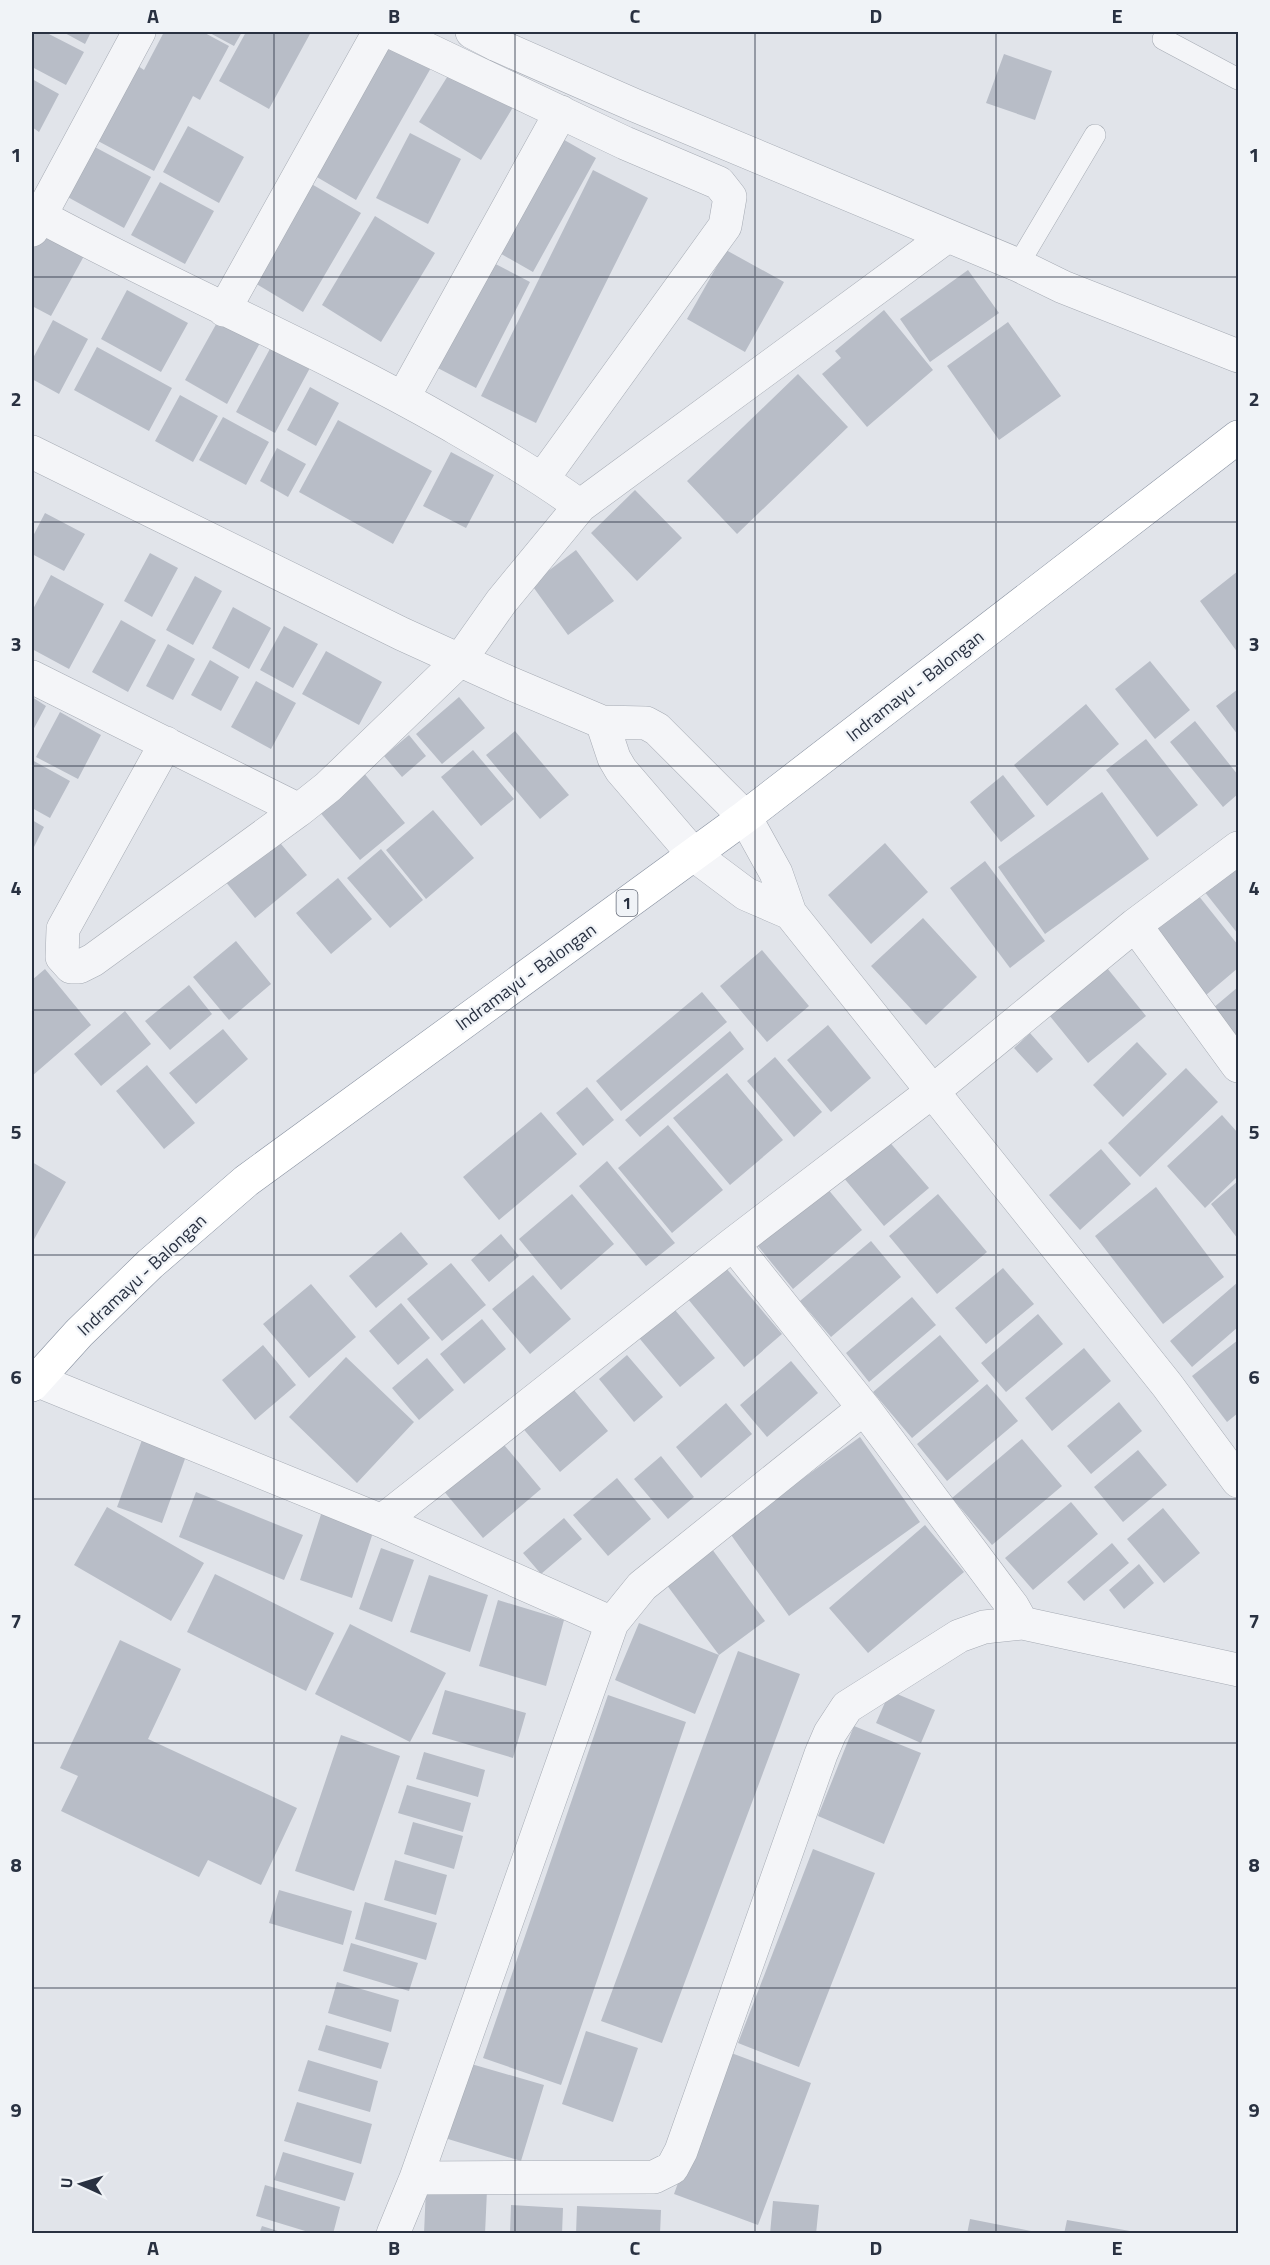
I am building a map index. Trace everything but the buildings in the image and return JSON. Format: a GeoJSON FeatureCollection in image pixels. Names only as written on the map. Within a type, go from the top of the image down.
{"type":"FeatureCollection","features":[{"type":"Feature","properties":{"kind":"highway","name":"Indramayu - Balongan"},"geometry":{"type":"LineString","coordinates":[[34,1383],[79,1333],[150,1264],[246,1181],[694,855],[1233,449]]}},
{"type":"Feature","properties":{"kind":"street"},"geometry":{"type":"LineString","coordinates":[[139,32],[36,223],[137,268],[403,398],[543,478],[580,507]]}},
{"type":"Feature","properties":{"kind":"street"},"geometry":{"type":"LineString","coordinates":[[224,310],[380,32]]}},
{"type":"Feature","properties":{"kind":"street"},"geometry":{"type":"LineString","coordinates":[[391,32],[719,183],[730,197],[725,226],[543,478]]}},
{"type":"Feature","properties":{"kind":"street"},"geometry":{"type":"LineString","coordinates":[[472,32],[496,45],[613,96],[946,237],[1018,265],[1063,287],[1239,356]]}},
{"type":"Feature","properties":{"kind":"street"},"geometry":{"type":"LineString","coordinates":[[403,398],[561,112]]}},
{"type":"Feature","properties":{"kind":"street"},"geometry":{"type":"LineString","coordinates":[[166,743],[63,929],[62,957],[71,967],[79,967],[93,960],[328,787],[460,660],[501,602],[580,507],[946,237]]}},
{"type":"Feature","properties":{"kind":"street"},"geometry":{"type":"LineString","coordinates":[[32,452],[460,660],[602,722],[646,723],[657,729],[745,817],[776,873],[790,913],[1167,1385],[1239,1481]]}},
{"type":"Feature","properties":{"kind":"street"},"geometry":{"type":"LineString","coordinates":[[32,677],[299,810]]}},
{"type":"Feature","properties":{"kind":"street"},"geometry":{"type":"LineString","coordinates":[[602,722],[614,758],[621,770],[694,855],[747,894],[790,913]]}},
{"type":"Feature","properties":{"kind":"street"},"geometry":{"type":"LineString","coordinates":[[382,1521],[733,1244],[933,1091],[1134,926],[1239,848]]}},
{"type":"Feature","properties":{"kind":"street"},"geometry":{"type":"LineString","coordinates":[[1134,926],[1239,1066]]}},
{"type":"Feature","properties":{"kind":"street"},"geometry":{"type":"LineString","coordinates":[[733,1244],[864,1408],[1013,1607],[1022,1623]]}},
{"type":"Feature","properties":{"kind":"street"},"geometry":{"type":"LineString","coordinates":[[34,1383],[382,1521],[612,1623]]}},
{"type":"Feature","properties":{"kind":"street"},"geometry":{"type":"LineString","coordinates":[[393,2234],[416,2178],[612,1623],[642,1586],[864,1408]]}},
{"type":"Feature","properties":{"kind":"street"},"geometry":{"type":"LineString","coordinates":[[416,2178],[654,2177],[672,2168],[681,2151],[830,1733],[847,1707],[959,1636],[984,1627],[1022,1623],[1239,1670]]}},
{"type":"Feature","properties":{"kind":"lane"},"geometry":{"type":"LineString","coordinates":[[1163,39],[1239,79]]}},
{"type":"Feature","properties":{"kind":"lane"},"geometry":{"type":"LineString","coordinates":[[1018,265],[1095,135]]}}]}
